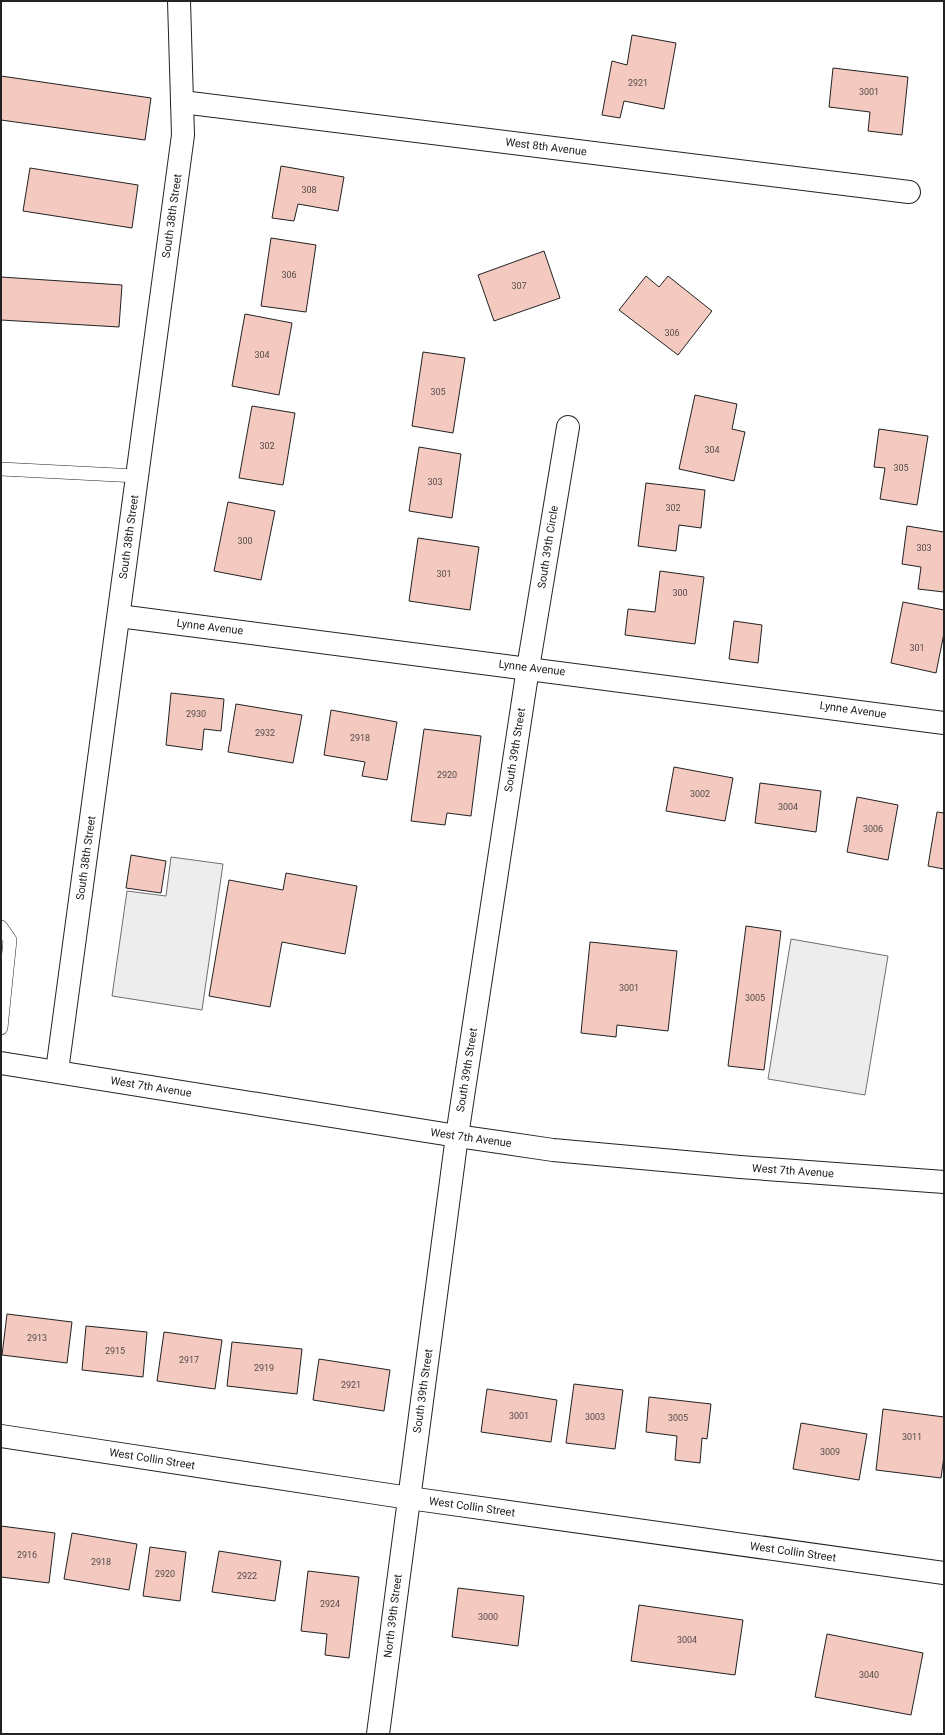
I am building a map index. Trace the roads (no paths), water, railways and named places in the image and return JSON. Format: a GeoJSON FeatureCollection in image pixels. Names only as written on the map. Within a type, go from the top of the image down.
{"type":"FeatureCollection","features":[{"type":"Feature","properties":{"kind":"street","name":"South 38th Street"},"geometry":{"type":"LineString","coordinates":[[57,1072],[183,135],[179,1]]}},
{"type":"Feature","properties":{"kind":"street","name":"West 8th Avenue"},"geometry":{"type":"LineString","coordinates":[[182,102],[909,192]]}},
{"type":"Feature","properties":{"kind":"street","name":"South 39th Circle"},"geometry":{"type":"LineString","coordinates":[[528,668],[568,427]]}},
{"type":"Feature","properties":{"kind":"street","name":"Lynne Avenue"},"geometry":{"type":"LineString","coordinates":[[119,616],[944,722]]}},
{"type":"Feature","properties":{"kind":"street","name":"South 39th Street"},"geometry":{"type":"LineString","coordinates":[[408,1498],[456,1136],[528,668]]}},
{"type":"Feature","properties":{"kind":"street","name":"West 7th Avenue"},"geometry":{"type":"LineString","coordinates":[[1,1063],[456,1136],[553,1150],[732,1166],[944,1182]]}},
{"type":"Feature","properties":{"kind":"street","name":"West Collin Street"},"geometry":{"type":"LineString","coordinates":[[1,1436],[408,1498],[944,1573]]}},
{"type":"Feature","properties":{"kind":"street","name":"North 39th Street"},"geometry":{"type":"LineString","coordinates":[[378,1734],[408,1498]]}},
{"type":"Feature","properties":{"kind":"lane"},"geometry":{"type":"LineString","coordinates":[[1,469],[137,476]]}},
{"type":"Feature","properties":{"kind":"lane"},"geometry":{"type":"LineString","coordinates":[[1,927],[10,940],[1,1028]]}}]}
